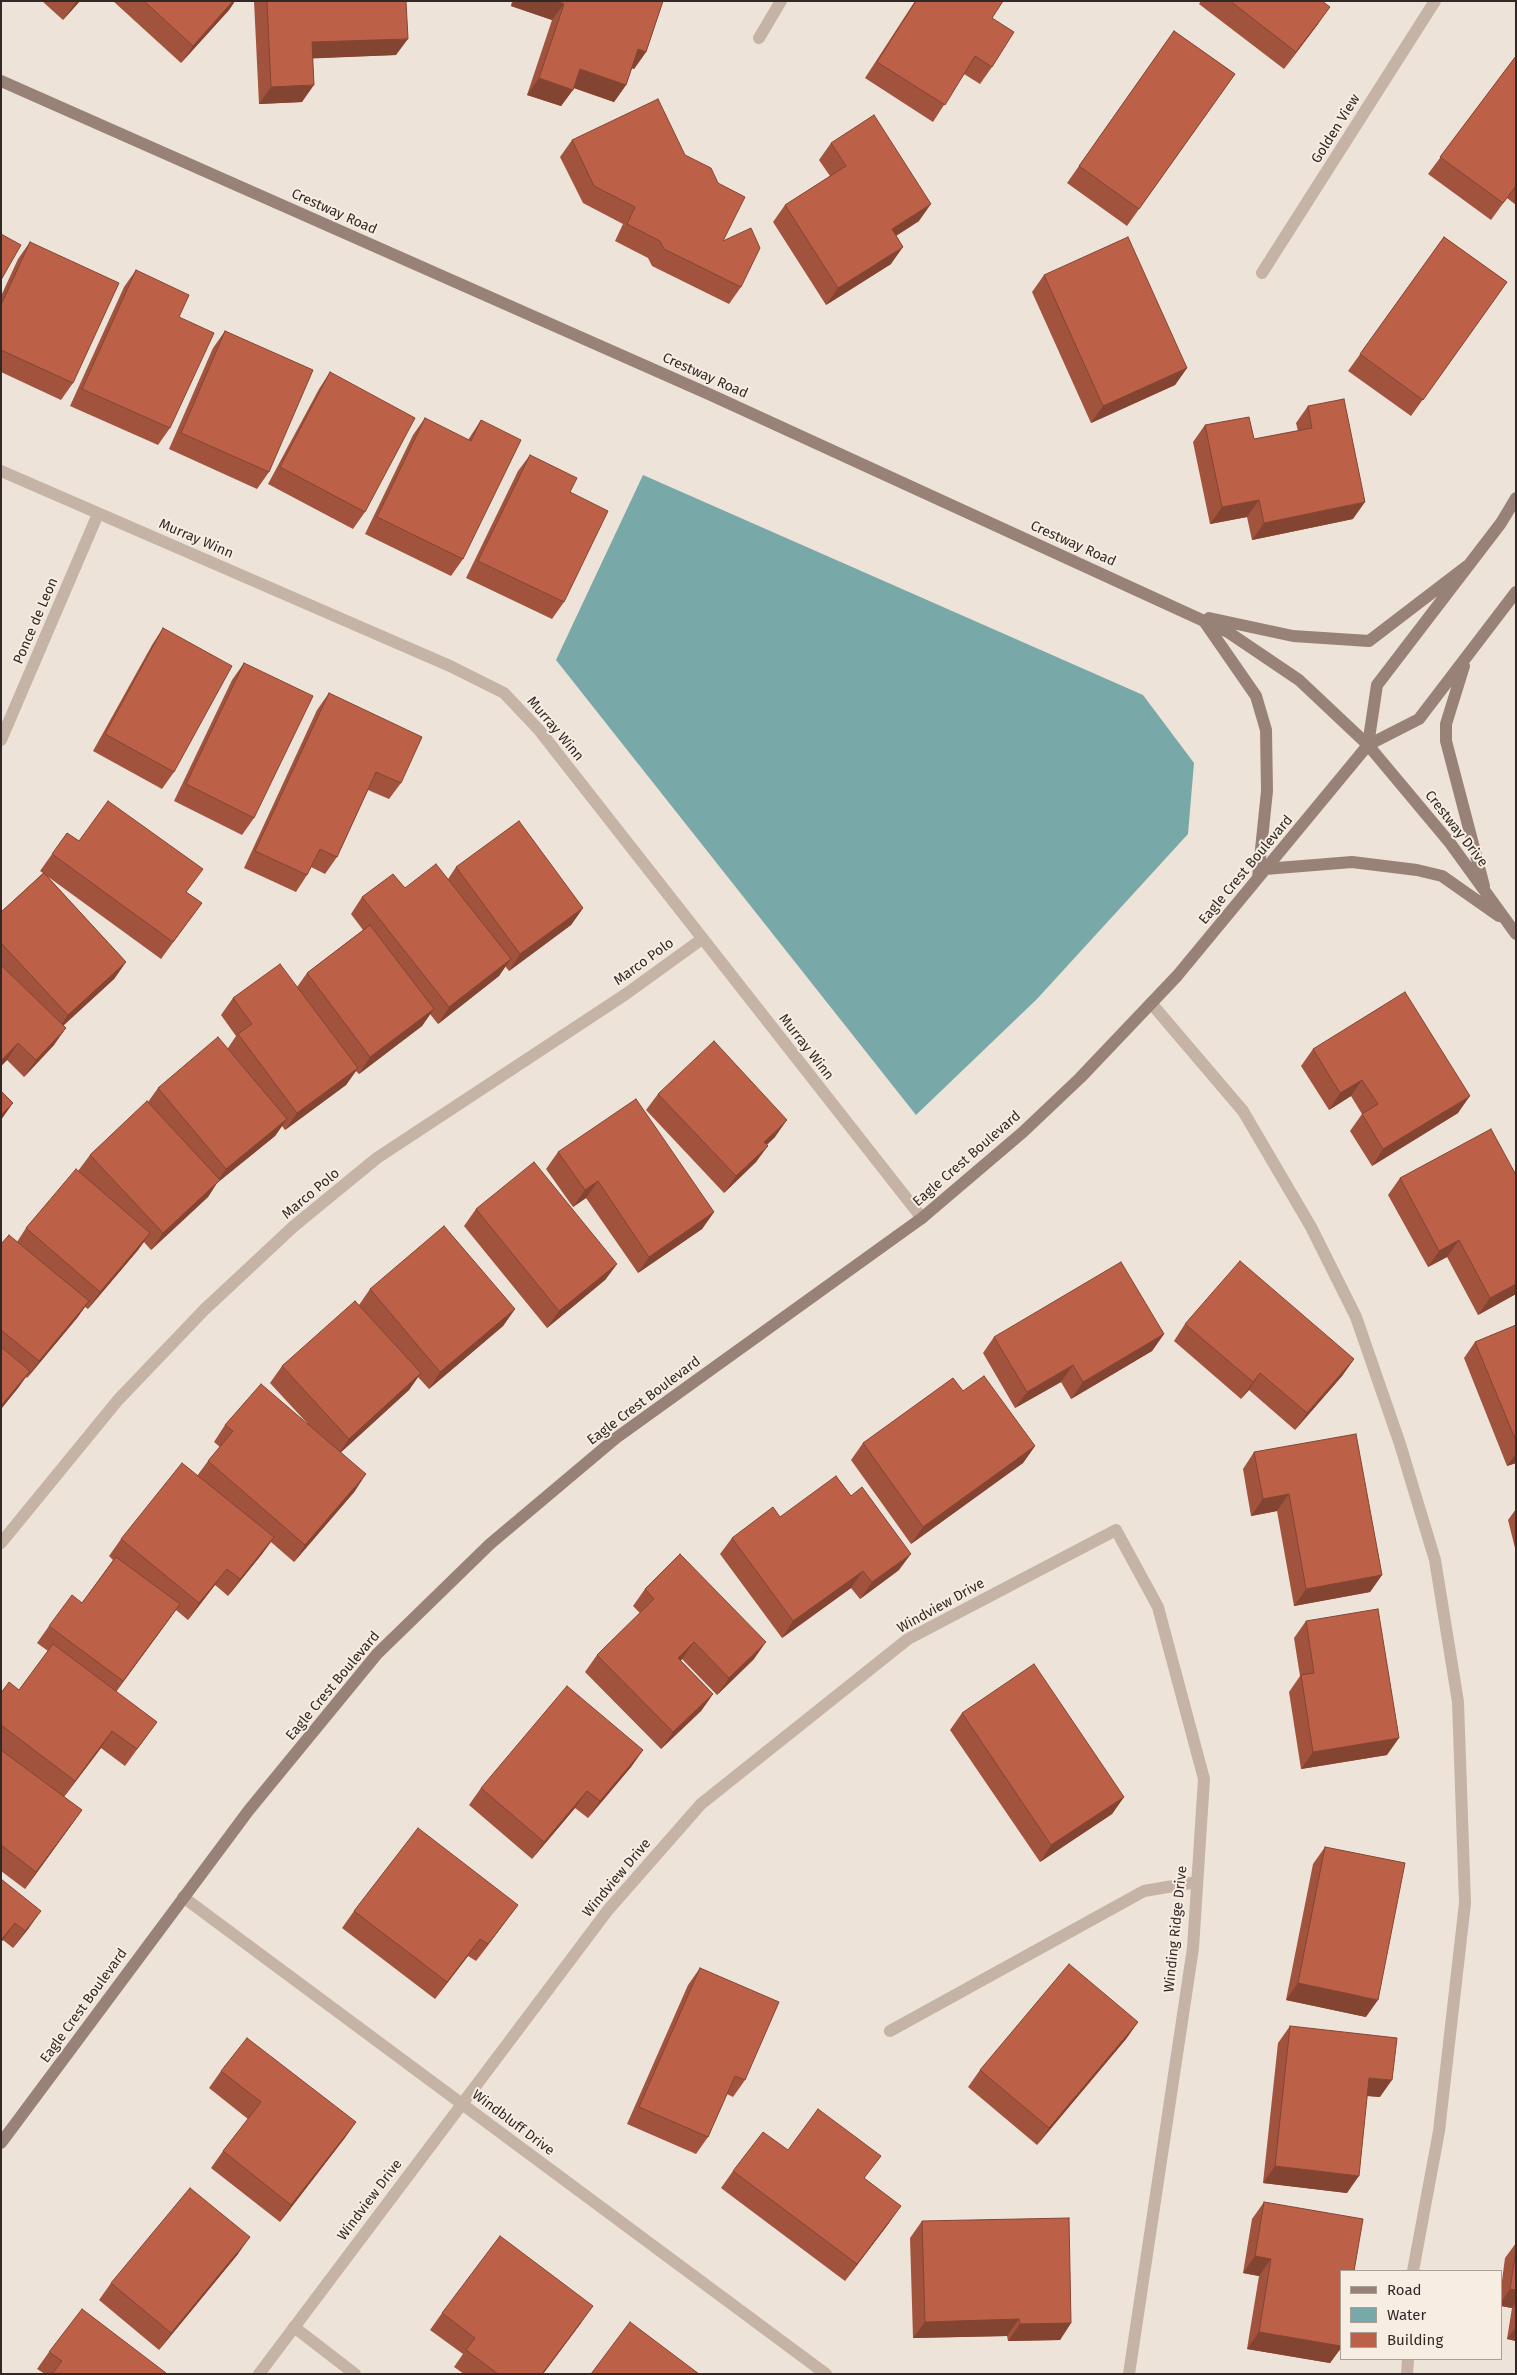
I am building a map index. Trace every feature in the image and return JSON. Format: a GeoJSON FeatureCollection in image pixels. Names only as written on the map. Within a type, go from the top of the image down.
{"type":"FeatureCollection","features":[{"type":"Feature","properties":{"kind":"main road","name":"Crestway Road"},"geometry":{"type":"LineString","coordinates":[[1,81],[711,395],[1228,632],[1299,680],[1368,745]]}},
{"type":"Feature","properties":{"kind":"main road"},"geometry":{"type":"LineString","coordinates":[[1368,745],[1377,685],[1501,524],[1516,498]]}},
{"type":"Feature","properties":{"kind":"main road"},"geometry":{"type":"LineString","coordinates":[[1190,614],[1293,636],[1369,640],[1467,566]]}},
{"type":"Feature","properties":{"kind":"main road","name":"Eagle Crest Boulevard"},"geometry":{"type":"LineString","coordinates":[[1,2143],[249,1810],[377,1654],[490,1544],[616,1438],[922,1218],[1030,1125],[1080,1078],[1177,976],[1368,745],[1419,719],[1516,592]]}},
{"type":"Feature","properties":{"kind":"main road"},"geometry":{"type":"LineString","coordinates":[[1204,621],[1256,696],[1266,730],[1267,791],[1262,874],[1352,862],[1417,870],[1442,876],[1506,921]]}},
{"type":"Feature","properties":{"kind":"main road"},"geometry":{"type":"LineString","coordinates":[[1467,655],[1446,724],[1446,741],[1486,893]]}},
{"type":"Feature","properties":{"kind":"main road","name":"Crestway Drive"},"geometry":{"type":"LineString","coordinates":[[1368,745],[1450,843],[1516,934]]}},
{"type":"Feature","properties":{"kind":"street"},"geometry":{"type":"LineString","coordinates":[[759,38],[781,1]]}},
{"type":"Feature","properties":{"kind":"street","name":"Golden View"},"geometry":{"type":"LineString","coordinates":[[1262,273],[1435,1]]}},
{"type":"Feature","properties":{"kind":"street","name":"Murray Winn"},"geometry":{"type":"LineString","coordinates":[[1,472],[450,666],[504,693],[539,730],[922,1218]]}},
{"type":"Feature","properties":{"kind":"street","name":"Ponce de Leon"},"geometry":{"type":"LineString","coordinates":[[1,740],[98,514]]}},
{"type":"Feature","properties":{"kind":"street","name":"Marco Polo"},"geometry":{"type":"LineString","coordinates":[[1,1542],[118,1400],[204,1310],[294,1226],[378,1158],[626,994],[702,940]]}},
{"type":"Feature","properties":{"kind":"street"},"geometry":{"type":"LineString","coordinates":[[1151,1003],[1243,1111],[1311,1227],[1356,1317],[1400,1444],[1435,1560],[1458,1702],[1465,1903],[1439,2131],[1413,2270]]}},
{"type":"Feature","properties":{"kind":"street","name":"Winding Ridge Drive"},"geometry":{"type":"LineString","coordinates":[[1116,1530],[1158,1607],[1204,1779],[1193,1948],[1128,2374]]}},
{"type":"Feature","properties":{"kind":"street","name":"Windview Drive"},"geometry":{"type":"LineString","coordinates":[[259,2374],[608,1910],[700,1804],[908,1639],[1116,1530]]}},
{"type":"Feature","properties":{"kind":"street"},"geometry":{"type":"LineString","coordinates":[[890,2031],[1144,1891],[1197,1882]]}},
{"type":"Feature","properties":{"kind":"street","name":"Windbluff Drive"},"geometry":{"type":"LineString","coordinates":[[183,1897],[826,2374]]}},
{"type":"Feature","properties":{"kind":"street"},"geometry":{"type":"LineString","coordinates":[[294,2327],[355,2374]]}},
{"type":"Feature","properties":{"kind":"street"},"geometry":{"type":"LineString","coordinates":[[1407,2374],[1408,2360]]}},
{"type":"Feature","properties":{"kind":"water"},"geometry":{"type":"Polygon","coordinates":[[[643,475],[1143,695],[1194,763],[1188,834],[1037,999],[916,1115],[556,660],[643,475]]]}},
{"type":"Feature","properties":{"kind":"building"},"geometry":{"type":"Polygon","coordinates":[[[144,1],[233,1],[193,46],[144,1]]]}},
{"type":"Feature","properties":{"kind":"building"},"geometry":{"type":"Polygon","coordinates":[[[267,1],[406,1],[408,39],[312,42],[314,85],[271,87],[267,1]]]}},
{"type":"Feature","properties":{"kind":"building"},"geometry":{"type":"Polygon","coordinates":[[[557,1],[663,1],[646,52],[638,49],[626,85],[580,69],[573,90],[539,78],[564,4],[557,1]]]}},
{"type":"Feature","properties":{"kind":"building"},"geometry":{"type":"Polygon","coordinates":[[[916,1],[1003,1],[992,18],[1014,32],[992,67],[975,56],[945,105],[877,62],[916,1]]]}},
{"type":"Feature","properties":{"kind":"building"},"geometry":{"type":"Polygon","coordinates":[[[1230,1],[1322,1],[1330,7],[1296,52],[1230,1]]]}},
{"type":"Feature","properties":{"kind":"building"},"geometry":{"type":"Polygon","coordinates":[[[1174,31],[1235,74],[1139,209],[1079,166],[1174,31]]]}},
{"type":"Feature","properties":{"kind":"building"},"geometry":{"type":"Polygon","coordinates":[[[1516,56],[1516,186],[1503,203],[1440,157],[1516,56]]]}},
{"type":"Feature","properties":{"kind":"building"},"geometry":{"type":"Polygon","coordinates":[[[658,99],[685,155],[711,168],[718,183],[745,197],[723,241],[751,228],[760,248],[741,287],[664,249],[660,241],[627,224],[635,207],[594,186],[572,140],[658,99]]]}},
{"type":"Feature","properties":{"kind":"building"},"geometry":{"type":"Polygon","coordinates":[[[874,115],[931,204],[892,229],[903,247],[838,288],[785,205],[846,166],[831,143],[874,115]]]}},
{"type":"Feature","properties":{"kind":"building"},"geometry":{"type":"Polygon","coordinates":[[[1,234],[21,245],[1,280],[1,234]]]}},
{"type":"Feature","properties":{"kind":"building"},"geometry":{"type":"Polygon","coordinates":[[[1128,237],[1187,368],[1103,406],[1044,275],[1128,237]]]}},
{"type":"Feature","properties":{"kind":"building"},"geometry":{"type":"Polygon","coordinates":[[[1444,237],[1507,282],[1423,400],[1360,354],[1444,237]]]}},
{"type":"Feature","properties":{"kind":"building"},"geometry":{"type":"Polygon","coordinates":[[[30,242],[119,283],[73,383],[1,350],[1,305],[30,242]]]}},
{"type":"Feature","properties":{"kind":"building"},"geometry":{"type":"Polygon","coordinates":[[[136,270],[189,295],[179,317],[214,333],[170,428],[82,389],[136,270]]]}},
{"type":"Feature","properties":{"kind":"building"},"geometry":{"type":"Polygon","coordinates":[[[225,331],[313,370],[269,472],[181,433],[225,331]]]}},
{"type":"Feature","properties":{"kind":"building"},"geometry":{"type":"Polygon","coordinates":[[[330,372],[415,418],[365,512],[280,467],[330,372]]]}},
{"type":"Feature","properties":{"kind":"building"},"geometry":{"type":"Polygon","coordinates":[[[1344,399],[1365,502],[1264,523],[1259,500],[1222,507],[1205,425],[1249,417],[1254,439],[1312,428],[1308,406],[1344,399]]]}},
{"type":"Feature","properties":{"kind":"building"},"geometry":{"type":"Polygon","coordinates":[[[425,418],[471,441],[481,420],[521,440],[463,559],[377,517],[425,418]]]}},
{"type":"Feature","properties":{"kind":"building"},"geometry":{"type":"Polygon","coordinates":[[[530,455],[577,478],[570,492],[608,511],[564,602],[478,561],[530,455]]]}},
{"type":"Feature","properties":{"kind":"building"},"geometry":{"type":"Polygon","coordinates":[[[163,628],[232,666],[174,772],[105,734],[163,628]]]}},
{"type":"Feature","properties":{"kind":"building"},"geometry":{"type":"Polygon","coordinates":[[[244,663],[313,696],[254,818],[186,784],[244,663]]]}},
{"type":"Feature","properties":{"kind":"building"},"geometry":{"type":"Polygon","coordinates":[[[329,693],[422,737],[401,783],[376,772],[337,857],[320,849],[307,875],[255,851],[329,693]]]}},
{"type":"Feature","properties":{"kind":"building"},"geometry":{"type":"Polygon","coordinates":[[[108,801],[203,869],[186,892],[202,903],[173,942],[52,854],[67,833],[79,841],[108,801]]]}},
{"type":"Feature","properties":{"kind":"building"},"geometry":{"type":"Polygon","coordinates":[[[519,821],[583,908],[520,954],[456,867],[519,821]]]}},
{"type":"Feature","properties":{"kind":"building"},"geometry":{"type":"Polygon","coordinates":[[[436,864],[511,959],[449,1007],[362,897],[393,874],[405,888],[436,864]]]}},
{"type":"Feature","properties":{"kind":"building"},"geometry":{"type":"Polygon","coordinates":[[[44,873],[126,962],[68,1015],[1,943],[1,912],[44,873]]]}},
{"type":"Feature","properties":{"kind":"building"},"geometry":{"type":"Polygon","coordinates":[[[370,925],[434,1009],[370,1057],[307,973],[370,925]]]}},
{"type":"Feature","properties":{"kind":"building"},"geometry":{"type":"Polygon","coordinates":[[[280,964],[358,1068],[297,1113],[238,1034],[252,1024],[233,998],[280,964]]]}},
{"type":"Feature","properties":{"kind":"building"},"geometry":{"type":"Polygon","coordinates":[[[1,965],[66,1028],[36,1060],[18,1043],[1,1061],[1,965]]]}},
{"type":"Feature","properties":{"kind":"building"},"geometry":{"type":"Polygon","coordinates":[[[1405,992],[1470,1096],[1383,1149],[1362,1114],[1378,1104],[1362,1080],[1340,1093],[1313,1049],[1405,992]]]}},
{"type":"Feature","properties":{"kind":"building"},"geometry":{"type":"Polygon","coordinates":[[[218,1037],[287,1119],[226,1169],[158,1088],[218,1037]]]}},
{"type":"Feature","properties":{"kind":"building"},"geometry":{"type":"Polygon","coordinates":[[[714,1041],[787,1120],[764,1142],[768,1146],[736,1176],[658,1094],[714,1041]]]}},
{"type":"Feature","properties":{"kind":"building"},"geometry":{"type":"Polygon","coordinates":[[[1,1091],[13,1103],[1,1115],[1,1091]]]}},
{"type":"Feature","properties":{"kind":"building"},"geometry":{"type":"Polygon","coordinates":[[[636,1099],[714,1212],[649,1257],[598,1181],[585,1190],[558,1152],[636,1099]]]}},
{"type":"Feature","properties":{"kind":"building"},"geometry":{"type":"Polygon","coordinates":[[[147,1101],[220,1180],[163,1233],[90,1155],[147,1101]]]}},
{"type":"Feature","properties":{"kind":"building"},"geometry":{"type":"Polygon","coordinates":[[[1491,1129],[1516,1175],[1516,1284],[1490,1298],[1459,1240],[1439,1251],[1400,1178],[1491,1129]]]}},
{"type":"Feature","properties":{"kind":"building"},"geometry":{"type":"Polygon","coordinates":[[[534,1162],[617,1264],[559,1311],[476,1209],[534,1162]]]}},
{"type":"Feature","properties":{"kind":"building"},"geometry":{"type":"Polygon","coordinates":[[[76,1169],[150,1233],[100,1292],[26,1228],[76,1169]]]}},
{"type":"Feature","properties":{"kind":"building"},"geometry":{"type":"Polygon","coordinates":[[[444,1226],[515,1309],[440,1372],[370,1289],[444,1226]]]}},
{"type":"Feature","properties":{"kind":"building"},"geometry":{"type":"Polygon","coordinates":[[[9,1235],[89,1301],[39,1361],[1,1330],[1,1244],[9,1235]]]}},
{"type":"Feature","properties":{"kind":"building"},"geometry":{"type":"Polygon","coordinates":[[[1240,1261],[1354,1359],[1307,1413],[1260,1373],[1253,1382],[1185,1324],[1240,1261]]]}},
{"type":"Feature","properties":{"kind":"building"},"geometry":{"type":"Polygon","coordinates":[[[1121,1262],[1164,1334],[1083,1382],[1073,1365],[1027,1392],[994,1337],[1121,1262]]]}},
{"type":"Feature","properties":{"kind":"building"},"geometry":{"type":"Polygon","coordinates":[[[355,1301],[421,1373],[349,1439],[282,1366],[355,1301]]]}},
{"type":"Feature","properties":{"kind":"building"},"geometry":{"type":"Polygon","coordinates":[[[1516,1325],[1516,1441],[1475,1342],[1516,1325]]]}},
{"type":"Feature","properties":{"kind":"building"},"geometry":{"type":"Polygon","coordinates":[[[1,1347],[30,1371],[1,1406],[1,1347]]]}},
{"type":"Feature","properties":{"kind":"building"},"geometry":{"type":"Polygon","coordinates":[[[984,1376],[1035,1446],[923,1527],[863,1443],[953,1378],[963,1391],[984,1376]]]}},
{"type":"Feature","properties":{"kind":"building"},"geometry":{"type":"Polygon","coordinates":[[[261,1384],[366,1474],[305,1545],[208,1461],[233,1431],[225,1425],[261,1384]]]}},
{"type":"Feature","properties":{"kind":"building"},"geometry":{"type":"Polygon","coordinates":[[[1356,1434],[1382,1575],[1306,1589],[1289,1494],[1263,1499],[1254,1452],[1356,1434]]]}},
{"type":"Feature","properties":{"kind":"building"},"geometry":{"type":"Polygon","coordinates":[[[182,1463],[274,1537],[240,1579],[227,1569],[199,1603],[121,1539],[182,1463]]]}},
{"type":"Feature","properties":{"kind":"building"},"geometry":{"type":"Polygon","coordinates":[[[836,1476],[851,1496],[862,1487],[911,1554],[872,1582],[863,1571],[793,1621],[732,1538],[773,1507],[780,1517],[836,1476]]]}},
{"type":"Feature","properties":{"kind":"building"},"geometry":{"type":"Polygon","coordinates":[[[680,1554],[766,1642],[729,1678],[694,1642],[678,1658],[713,1694],[673,1732],[597,1655],[654,1599],[645,1589],[680,1554]]]}},
{"type":"Feature","properties":{"kind":"building"},"geometry":{"type":"Polygon","coordinates":[[[116,1557],[180,1604],[123,1681],[49,1626],[72,1595],[82,1603],[116,1557]]]}},
{"type":"Feature","properties":{"kind":"building"},"geometry":{"type":"Polygon","coordinates":[[[1378,1609],[1399,1738],[1313,1752],[1301,1675],[1314,1673],[1306,1621],[1378,1609]]]}},
{"type":"Feature","properties":{"kind":"building"},"geometry":{"type":"Polygon","coordinates":[[[53,1644],[157,1722],[137,1749],[112,1731],[75,1781],[1,1725],[1,1693],[9,1682],[19,1690],[53,1644]]]}},
{"type":"Feature","properties":{"kind":"building"},"geometry":{"type":"Polygon","coordinates":[[[1034,1664],[1124,1797],[1051,1845],[962,1713],[1034,1664]]]}},
{"type":"Feature","properties":{"kind":"building"},"geometry":{"type":"Polygon","coordinates":[[[567,1686],[643,1750],[600,1801],[587,1791],[544,1842],[481,1788],[567,1686]]]}},
{"type":"Feature","properties":{"kind":"building"},"geometry":{"type":"Polygon","coordinates":[[[1,1750],[82,1810],[36,1872],[1,1845],[1,1750]]]}},
{"type":"Feature","properties":{"kind":"building"},"geometry":{"type":"Polygon","coordinates":[[[418,1828],[518,1905],[488,1944],[480,1939],[447,1982],[354,1911],[418,1828]]]}},
{"type":"Feature","properties":{"kind":"building"},"geometry":{"type":"Polygon","coordinates":[[[1325,1847],[1405,1863],[1378,2000],[1298,1983],[1325,1847]]]}},
{"type":"Feature","properties":{"kind":"building"},"geometry":{"type":"Polygon","coordinates":[[[1,1879],[41,1911],[25,1931],[15,1923],[1,1940],[1,1879]]]}},
{"type":"Feature","properties":{"kind":"building"},"geometry":{"type":"Polygon","coordinates":[[[1069,1964],[1138,2022],[1049,2128],[980,2070],[1069,1964]]]}},
{"type":"Feature","properties":{"kind":"building"},"geometry":{"type":"Polygon","coordinates":[[[700,1968],[779,2002],[745,2080],[735,2076],[708,2137],[639,2107],[700,1968]]]}},
{"type":"Feature","properties":{"kind":"building"},"geometry":{"type":"Polygon","coordinates":[[[1290,2026],[1397,2038],[1392,2080],[1369,2078],[1359,2176],[1275,2166],[1290,2026]]]}},
{"type":"Feature","properties":{"kind":"building"},"geometry":{"type":"Polygon","coordinates":[[[247,2038],[356,2122],[291,2205],[223,2151],[261,2102],[221,2071],[247,2038]]]}},
{"type":"Feature","properties":{"kind":"building"},"geometry":{"type":"Polygon","coordinates":[[[818,2109],[881,2156],[864,2178],[901,2206],[857,2264],[733,2171],[763,2132],[788,2150],[818,2109]]]}},
{"type":"Feature","properties":{"kind":"building"},"geometry":{"type":"Polygon","coordinates":[[[190,2188],[250,2237],[171,2333],[111,2283],[190,2188]]]}},
{"type":"Feature","properties":{"kind":"building"},"geometry":{"type":"Polygon","coordinates":[[[1264,2202],[1363,2219],[1354,2270],[1340,2270],[1340,2346],[1259,2332],[1271,2259],[1255,2256],[1264,2202]]]}},
{"type":"Feature","properties":{"kind":"building"},"geometry":{"type":"Polygon","coordinates":[[[1069,2218],[1071,2323],[1020,2324],[1019,2319],[925,2322],[922,2221],[1069,2218]]]}},
{"type":"Feature","properties":{"kind":"building"},"geometry":{"type":"Polygon","coordinates":[[[500,2236],[593,2306],[542,2374],[498,2374],[466,2350],[475,2338],[442,2313],[500,2236]]]}},
{"type":"Feature","properties":{"kind":"building"},"geometry":{"type":"Polygon","coordinates":[[[1516,2250],[1516,2290],[1510,2289],[1516,2250]]]}},
{"type":"Feature","properties":{"kind":"building"},"geometry":{"type":"Polygon","coordinates":[[[82,2309],[166,2373],[52,2374],[62,2361],[49,2352],[82,2309]]]}},
{"type":"Feature","properties":{"kind":"building"},"geometry":{"type":"Polygon","coordinates":[[[630,2322],[699,2374],[591,2374],[630,2322]]]}}]}
